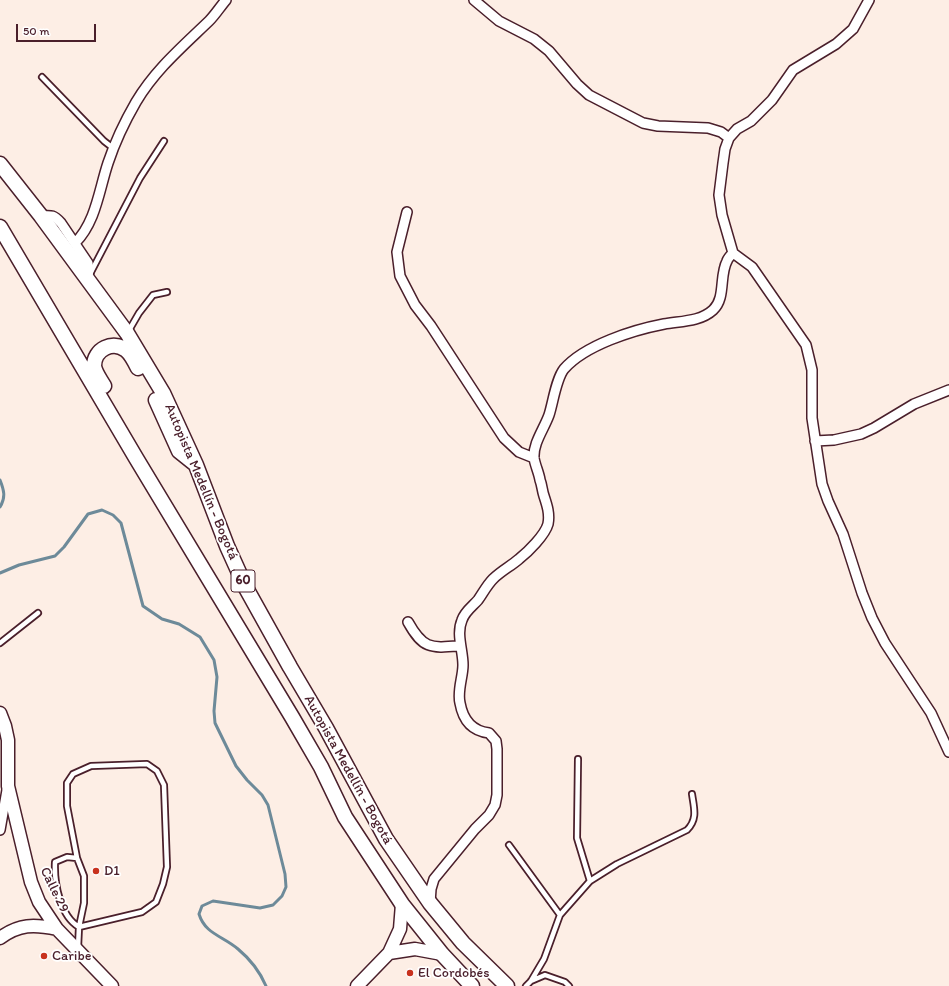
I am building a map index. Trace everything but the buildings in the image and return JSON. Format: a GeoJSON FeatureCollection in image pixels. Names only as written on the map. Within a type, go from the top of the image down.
{"type":"FeatureCollection","features":[{"type":"Feature","properties":{"kind":"highway","name":"Autopista Medellín - Bogotá"},"geometry":{"type":"LineString","coordinates":[[0,164],[41,216],[127,333],[163,393],[196,465],[227,546],[246,588],[268,629],[326,728],[386,839],[430,903],[463,943],[507,986]]}},
{"type":"Feature","properties":{"kind":"highway","name":"Autopista Medellín - Bogotá"},"geometry":{"type":"LineString","coordinates":[[0,227],[136,458],[292,717],[320,767],[345,817],[402,904],[442,954],[472,986]]}},
{"type":"Feature","properties":{"kind":"highway"},"geometry":{"type":"LineString","coordinates":[[136,458],[134,437],[94,367],[94,361],[99,352],[105,347],[112,345],[120,346],[127,350],[155,397],[179,451],[196,465]]}},
{"type":"Feature","properties":{"kind":"main road","name":"Calle 29"},"geometry":{"type":"LineString","coordinates":[[0,713],[8,740],[8,786],[31,882],[40,902],[56,929],[112,986]]}},
{"type":"Feature","properties":{"kind":"main road"},"geometry":{"type":"LineString","coordinates":[[357,986],[390,953],[400,929],[402,904]]}},
{"type":"Feature","properties":{"kind":"main road"},"geometry":{"type":"LineString","coordinates":[[0,938],[9,932],[24,926],[41,925],[56,929]]}},
{"type":"Feature","properties":{"kind":"main road"},"geometry":{"type":"LineString","coordinates":[[390,953],[415,949],[442,954]]}},
{"type":"Feature","properties":{"kind":"street"},"geometry":{"type":"LineString","coordinates":[[74,243],[82,235],[90,221],[98,200],[102,179],[113,148],[135,103],[162,66],[209,20],[226,0]]}},
{"type":"Feature","properties":{"kind":"street"},"geometry":{"type":"LineString","coordinates":[[474,0],[498,21],[534,39],[549,51],[577,84],[589,95],[644,123],[658,126],[708,128],[721,132],[729,138]]}},
{"type":"Feature","properties":{"kind":"street"},"geometry":{"type":"LineString","coordinates":[[869,0],[852,29],[836,44],[793,70],[772,100],[751,121],[737,129],[729,138],[723,163],[719,195],[722,215],[733,253],[752,267],[806,345],[812,370],[812,418],[822,484],[843,534],[862,594],[872,618],[885,643],[931,713],[949,752]]}},
{"type":"Feature","properties":{"kind":"street"},"geometry":{"type":"LineString","coordinates":[[407,212],[397,252],[400,276],[415,305],[432,326],[504,438],[519,452],[534,458]]}},
{"type":"Feature","properties":{"kind":"street"},"geometry":{"type":"LineString","coordinates":[[41,216],[51,215],[56,218],[74,243],[88,263],[89,270],[87,280]]}},
{"type":"Feature","properties":{"kind":"street"},"geometry":{"type":"LineString","coordinates":[[430,903],[431,889],[434,880],[475,829],[489,815],[495,805],[497,795],[496,741],[489,733],[474,729],[468,724],[460,702],[463,658],[460,646],[460,628],[462,620],[468,610],[478,600],[493,579],[520,559],[541,536],[548,525],[548,508],[543,495],[534,458],[535,446],[549,414],[559,378],[564,370],[594,347],[638,330],[695,319],[713,310],[719,303],[726,262],[733,253]]}},
{"type":"Feature","properties":{"kind":"street"},"geometry":{"type":"LineString","coordinates":[[815,441],[834,440],[861,434],[914,404],[949,390]]}},
{"type":"Feature","properties":{"kind":"street"},"geometry":{"type":"LineString","coordinates":[[408,622],[419,639],[425,644],[440,647],[460,646]]}},
{"type":"Feature","properties":{"kind":"street"},"geometry":{"type":"LineString","coordinates":[[0,830],[8,786]]}},
{"type":"Feature","properties":{"kind":"lane"},"geometry":{"type":"LineString","coordinates":[[42,77],[104,141],[113,148]]}},
{"type":"Feature","properties":{"kind":"lane"},"geometry":{"type":"LineString","coordinates":[[87,280],[140,178],[164,140]]}},
{"type":"Feature","properties":{"kind":"lane"},"geometry":{"type":"LineString","coordinates":[[127,333],[139,313],[153,295],[167,292]]}},
{"type":"Feature","properties":{"kind":"lane"},"geometry":{"type":"LineString","coordinates":[[0,643],[38,613]]}},
{"type":"Feature","properties":{"kind":"lane"},"geometry":{"type":"LineString","coordinates":[[578,759],[577,838],[590,881]]}},
{"type":"Feature","properties":{"kind":"lane"},"geometry":{"type":"LineString","coordinates":[[77,858],[67,857],[55,862],[54,873],[61,906],[72,923],[79,928],[142,912],[156,902],[163,884],[167,867],[164,785],[157,771],[147,764],[91,766],[73,774],[67,783],[67,806],[77,858],[84,876],[84,903],[79,928],[78,951]]}},
{"type":"Feature","properties":{"kind":"lane"},"geometry":{"type":"LineString","coordinates":[[526,986],[531,981],[544,958],[560,916],[590,881],[617,864],[687,830],[695,818],[692,794]]}},
{"type":"Feature","properties":{"kind":"lane"},"geometry":{"type":"LineString","coordinates":[[509,845],[560,916]]}},
{"type":"Feature","properties":{"kind":"lane"},"geometry":{"type":"LineString","coordinates":[[531,981],[545,975],[565,982],[569,986]]}},
{"type":"Feature","properties":{"kind":"waterway"},"geometry":{"type":"LineString","coordinates":[[0,480],[4,494],[0,507]]}},
{"type":"Feature","properties":{"kind":"waterway"},"geometry":{"type":"LineString","coordinates":[[0,573],[19,565],[55,556],[64,547],[88,514],[102,510],[113,515],[121,523],[143,606],[162,619],[179,624],[200,637],[214,660],[217,677],[214,711],[215,723],[236,766],[262,795],[268,805],[285,874],[286,887],[282,896],[273,905],[260,908],[213,901],[202,906],[199,914],[202,921],[210,930],[247,957],[258,971],[266,986]]}},
{"type":"Feature","properties":{"kind":"place","name":"D1"},"geometry":{"type":"Point","coordinates":[96,871]}},
{"type":"Feature","properties":{"kind":"place","name":"Caribe"},"geometry":{"type":"Point","coordinates":[44,956]}},
{"type":"Feature","properties":{"kind":"place","name":"El Cordobés"},"geometry":{"type":"Point","coordinates":[410,973]}}]}
